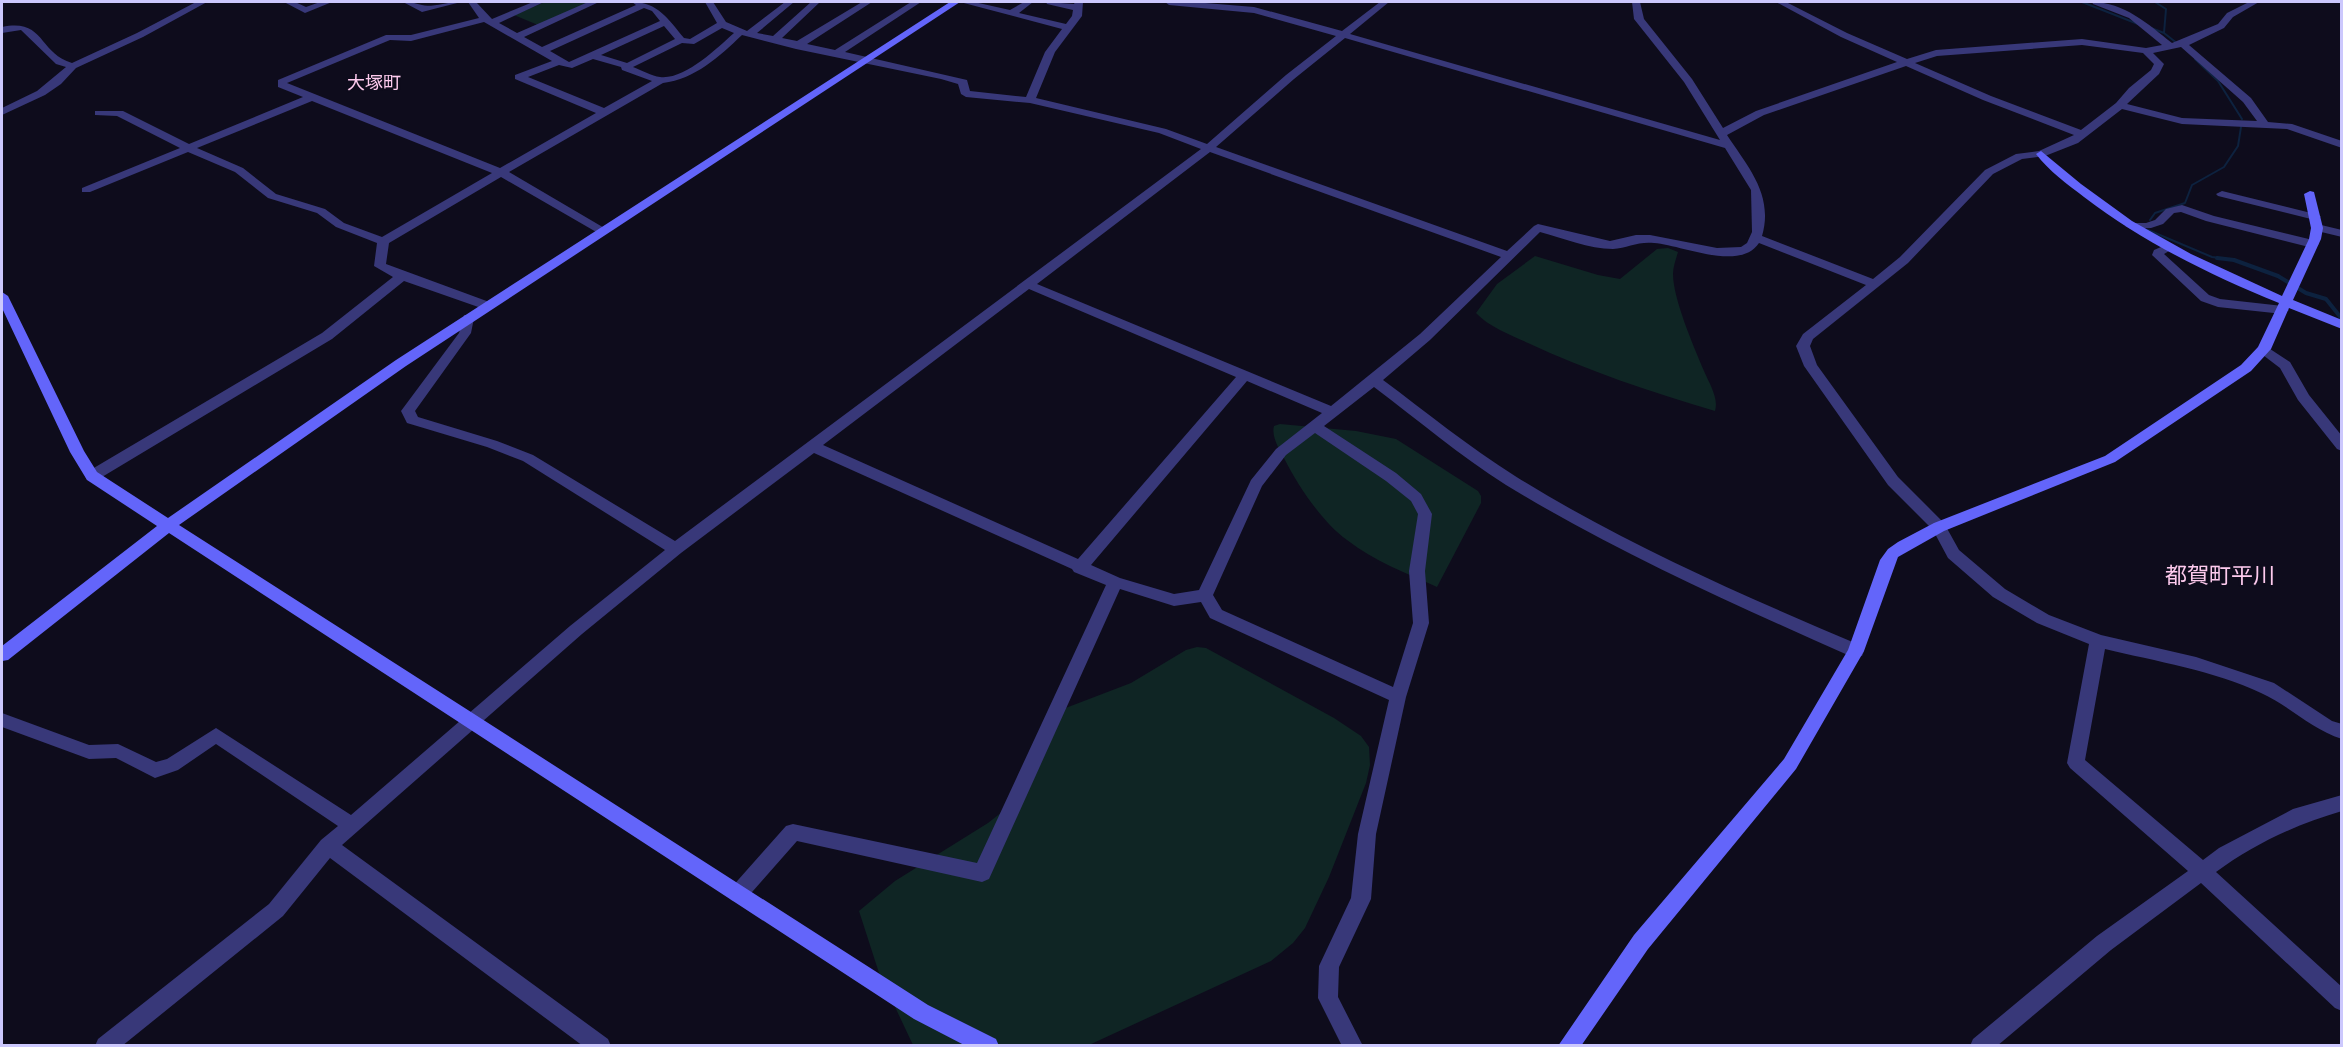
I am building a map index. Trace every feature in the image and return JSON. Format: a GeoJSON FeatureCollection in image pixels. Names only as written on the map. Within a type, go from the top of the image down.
{"type":"FeatureCollection","features":[{"type":"Feature","properties":{"kind":"street"},"geometry":{"type":"LineString","coordinates":[[2,112],[57,82],[73,66],[202,2]]}},
{"type":"Feature","properties":{"kind":"street"},"geometry":{"type":"LineString","coordinates":[[289,2],[305,10],[327,2]]}},
{"type":"Feature","properties":{"kind":"street"},"geometry":{"type":"LineString","coordinates":[[408,2],[422,9],[456,2]]}},
{"type":"Feature","properties":{"kind":"street"},"geometry":{"type":"LineString","coordinates":[[472,2],[488,21],[569,66],[666,22]]}},
{"type":"Feature","properties":{"kind":"street"},"geometry":{"type":"LineString","coordinates":[[540,2],[488,21],[411,38],[390,38],[282,82],[282,85],[502,173],[602,231]]}},
{"type":"Feature","properties":{"kind":"street"},"geometry":{"type":"LineString","coordinates":[[518,36],[595,2]]}},
{"type":"Feature","properties":{"kind":"street"},"geometry":{"type":"LineString","coordinates":[[709,2],[722,24],[744,33],[963,82],[966,94],[1030,100],[1162,131],[1508,256]]}},
{"type":"Feature","properties":{"kind":"street"},"geometry":{"type":"LineString","coordinates":[[628,66],[625,68],[660,80],[671,80],[700,65],[789,2]]}},
{"type":"Feature","properties":{"kind":"street"},"geometry":{"type":"LineString","coordinates":[[774,40],[816,2]]}},
{"type":"Feature","properties":{"kind":"street"},"geometry":{"type":"LineString","coordinates":[[796,46],[868,2]]}},
{"type":"Feature","properties":{"kind":"street"},"geometry":{"type":"LineString","coordinates":[[835,54],[917,2]]}},
{"type":"Feature","properties":{"kind":"street"},"geometry":{"type":"LineString","coordinates":[[2,655],[169,525],[337,406],[468,318],[955,2]]}},
{"type":"Feature","properties":{"kind":"street"},"geometry":{"type":"LineString","coordinates":[[965,2],[1069,28]]}},
{"type":"Feature","properties":{"kind":"street"},"geometry":{"type":"LineString","coordinates":[[1012,13],[1029,2]]}},
{"type":"Feature","properties":{"kind":"street"},"geometry":{"type":"LineString","coordinates":[[1030,100],[1050,52],[1077,16],[1078,5],[1050,2]]}},
{"type":"Feature","properties":{"kind":"street"},"geometry":{"type":"LineString","coordinates":[[1169,2],[1254,10],[1727,145]]}},
{"type":"Feature","properties":{"kind":"street"},"geometry":{"type":"LineString","coordinates":[[105,1046],[276,909],[328,846],[576,630],[676,549],[1210,147],[1343,34],[1385,2]]}},
{"type":"Feature","properties":{"kind":"street"},"geometry":{"type":"LineString","coordinates":[[1205,595],[1256,484],[1281,452],[1425,338],[1538,228],[1602,244],[1614,245],[1635,239],[1661,239],[1726,253],[1743,252],[1755,237],[1759,208],[1757,190],[1688,81],[1639,19],[1636,2]]}},
{"type":"Feature","properties":{"kind":"street"},"geometry":{"type":"LineString","coordinates":[[1780,2],[1844,35],[1987,98],[2083,135]]}},
{"type":"Feature","properties":{"kind":"street"},"geometry":{"type":"LineString","coordinates":[[2096,2],[2132,16],[2171,47]]}},
{"type":"Feature","properties":{"kind":"street"},"geometry":{"type":"LineString","coordinates":[[1721,134],[1760,113],[1936,52],[2098,42],[2146,51],[2183,44],[2221,26],[2230,15],[2256,2]]}},
{"type":"Feature","properties":{"kind":"street"},"geometry":{"type":"LineString","coordinates":[[542,51],[640,3],[655,9],[681,40]]}},
{"type":"Feature","properties":{"kind":"street"},"geometry":{"type":"LineString","coordinates":[[591,55],[628,66],[681,40],[691,42],[722,24]]}},
{"type":"Feature","properties":{"kind":"street"},"geometry":{"type":"LineString","coordinates":[[2,30],[24,28],[59,62],[73,66]]}},
{"type":"Feature","properties":{"kind":"street"},"geometry":{"type":"LineString","coordinates":[[2183,44],[2247,100],[2264,124]]}},
{"type":"Feature","properties":{"kind":"street"},"geometry":{"type":"LineString","coordinates":[[2146,51],[2159,64],[2156,72],[2133,90],[2120,105],[2093,124],[2083,135],[2058,149],[2041,154],[2020,156],[1989,172],[1904,260],[1808,337],[1803,346],[1811,366],[1893,481],[1939,527],[1953,554],[1999,593],[2043,619],[2098,641],[2196,664],[2268,688],[2326,726],[2342,732]]}},
{"type":"Feature","properties":{"kind":"street"},"geometry":{"type":"LineString","coordinates":[[560,61],[519,77],[604,112]]}},
{"type":"Feature","properties":{"kind":"street"},"geometry":{"type":"LineString","coordinates":[[383,241],[660,80]]}},
{"type":"Feature","properties":{"kind":"street"},"geometry":{"type":"LineString","coordinates":[[86,190],[312,97]]}},
{"type":"Feature","properties":{"kind":"street"},"geometry":{"type":"LineString","coordinates":[[2120,105],[2182,121],[2288,126],[2342,145]]}},
{"type":"Feature","properties":{"kind":"street"},"geometry":{"type":"LineString","coordinates":[[99,113],[119,113],[211,159],[239,170],[272,196],[321,211],[340,225],[383,241]]}},
{"type":"Feature","properties":{"kind":"street"},"geometry":{"type":"LineString","coordinates":[[2041,154],[2067,178],[2131,226],[2168,248],[2284,306],[2342,325]]}},
{"type":"Feature","properties":{"kind":"street"},"geometry":{"type":"LineString","coordinates":[[1568,1046],[1641,942],[1790,764],[1856,651],[1888,560],[1903,546],[1939,527],[2110,459],[2246,368],[2265,349],[2315,230],[2310,191]]}},
{"type":"Feature","properties":{"kind":"street"},"geometry":{"type":"LineString","coordinates":[[2222,194],[2315,230]]}},
{"type":"Feature","properties":{"kind":"street"},"geometry":{"type":"LineString","coordinates":[[2131,226],[2147,226],[2159,222],[2170,211],[2182,208],[2210,219],[2342,234]]}},
{"type":"Feature","properties":{"kind":"street"},"geometry":{"type":"LineString","coordinates":[[1755,237],[1875,284]]}},
{"type":"Feature","properties":{"kind":"street"},"geometry":{"type":"LineString","coordinates":[[383,241],[380,266],[488,306]]}},
{"type":"Feature","properties":{"kind":"street"},"geometry":{"type":"LineString","coordinates":[[2168,248],[2158,252],[2158,255],[2205,298],[2218,303],[2284,306]]}},
{"type":"Feature","properties":{"kind":"street"},"geometry":{"type":"LineString","coordinates":[[92,476],[327,336],[402,276]]}},
{"type":"Feature","properties":{"kind":"street"},"geometry":{"type":"LineString","coordinates":[[1029,285],[1332,412]]}},
{"type":"Feature","properties":{"kind":"street"},"geometry":{"type":"LineString","coordinates":[[2,296],[77,452],[92,476],[921,1012],[989,1046]]}},
{"type":"Feature","properties":{"kind":"street"},"geometry":{"type":"LineString","coordinates":[[468,318],[465,333],[408,411],[412,420],[492,444],[528,458],[676,549]]}},
{"type":"Feature","properties":{"kind":"street"},"geometry":{"type":"LineString","coordinates":[[2265,349],[2285,365],[2303,397],[2342,446]]}},
{"type":"Feature","properties":{"kind":"street"},"geometry":{"type":"LineString","coordinates":[[1079,568],[1244,376]]}},
{"type":"Feature","properties":{"kind":"street"},"geometry":{"type":"LineString","coordinates":[[1374,380],[1508,478],[1568,514],[1723,591],[1856,651]]}},
{"type":"Feature","properties":{"kind":"street"},"geometry":{"type":"LineString","coordinates":[[1314,426],[1391,477],[1416,498],[1425,514],[1417,571],[1421,623],[1398,697],[1367,834],[1361,899],[1329,966],[1328,998],[1353,1046]]}},
{"type":"Feature","properties":{"kind":"street"},"geometry":{"type":"LineString","coordinates":[[812,446],[1079,568],[1115,582],[1174,600],[1205,595]]}},
{"type":"Feature","properties":{"kind":"street"},"geometry":{"type":"LineString","coordinates":[[738,894],[793,832],[982,873],[1115,582]]}},
{"type":"Feature","properties":{"kind":"street"},"geometry":{"type":"LineString","coordinates":[[1205,595],[1216,614],[1398,697]]}},
{"type":"Feature","properties":{"kind":"street"},"geometry":{"type":"LineString","coordinates":[[2098,641],[2076,763],[2203,872],[2342,1000]]}},
{"type":"Feature","properties":{"kind":"street"},"geometry":{"type":"LineString","coordinates":[[2,720],[88,752],[118,752],[155,770],[172,765],[216,735],[351,825]]}},
{"type":"Feature","properties":{"kind":"street"},"geometry":{"type":"LineString","coordinates":[[1980,1046],[2104,943],[2226,854],[2299,815],[2342,802]]}},
{"type":"Feature","properties":{"kind":"street"},"geometry":{"type":"LineString","coordinates":[[328,846],[601,1046]]}},
{"type":"Feature","properties":{"kind":"green space"},"geometry":{"type":"Polygon","coordinates":[[[545,2],[589,2],[538,25],[514,15],[545,2]]]}},
{"type":"Feature","properties":{"kind":"green space"},"geometry":{"type":"Polygon","coordinates":[[[1668,248],[1678,252],[1673,274],[1676,296],[1713,391],[1716,401],[1715,411],[1644,389],[1574,363],[1500,330],[1476,313],[1497,284],[1535,256],[1598,275],[1620,279],[1657,249],[1668,248]]]}},
{"type":"Feature","properties":{"kind":"green space"},"geometry":{"type":"Polygon","coordinates":[[[1280,424],[1356,431],[1396,439],[1478,491],[1481,503],[1437,587],[1368,554],[1329,524],[1304,492],[1279,448],[1273,430],[1274,426],[1280,424]]]}},
{"type":"Feature","properties":{"kind":"green space"},"geometry":{"type":"Polygon","coordinates":[[[1197,647],[1206,648],[1334,718],[1361,736],[1369,747],[1370,765],[1366,783],[1329,877],[1305,928],[1293,943],[1271,961],[1089,1045],[913,1045],[879,973],[859,911],[895,881],[988,823],[1007,808],[1063,709],[1131,683],[1186,650],[1197,647]]]}},
{"type":"Feature","properties":{"kind":"waterway"},"geometry":{"type":"LineString","coordinates":[[2082,2],[2138,24]]}},
{"type":"Feature","properties":{"kind":"waterway"},"geometry":{"type":"LineString","coordinates":[[2155,2],[2166,9],[2164,33]]}},
{"type":"Feature","properties":{"kind":"waterway"},"geometry":{"type":"LineString","coordinates":[[2151,28],[2164,33]]}},
{"type":"Feature","properties":{"kind":"waterway"},"geometry":{"type":"LineString","coordinates":[[2164,33],[2178,44]]}},
{"type":"Feature","properties":{"kind":"waterway"},"geometry":{"type":"LineString","coordinates":[[2195,59],[2218,81],[2242,119]]}},
{"type":"Feature","properties":{"kind":"waterway"},"geometry":{"type":"LineString","coordinates":[[2150,220],[2155,213],[2185,203],[2192,185],[2224,167],[2238,146],[2241,127]]}},
{"type":"Feature","properties":{"kind":"waterway"},"geometry":{"type":"LineString","coordinates":[[2148,230],[2212,257],[2228,259]]}},
{"type":"Feature","properties":{"kind":"waterway"},"geometry":{"type":"LineString","coordinates":[[2217,258],[2234,260],[2278,276],[2306,293],[2326,299],[2342,319]]}},
{"type":"Feature","properties":{"kind":"district","name":"大塚町"},"geometry":{"type":"Point","coordinates":[374,83]}},
{"type":"Feature","properties":{"kind":"district","name":"都賀町平川"},"geometry":{"type":"Point","coordinates":[2220,575]}}]}
